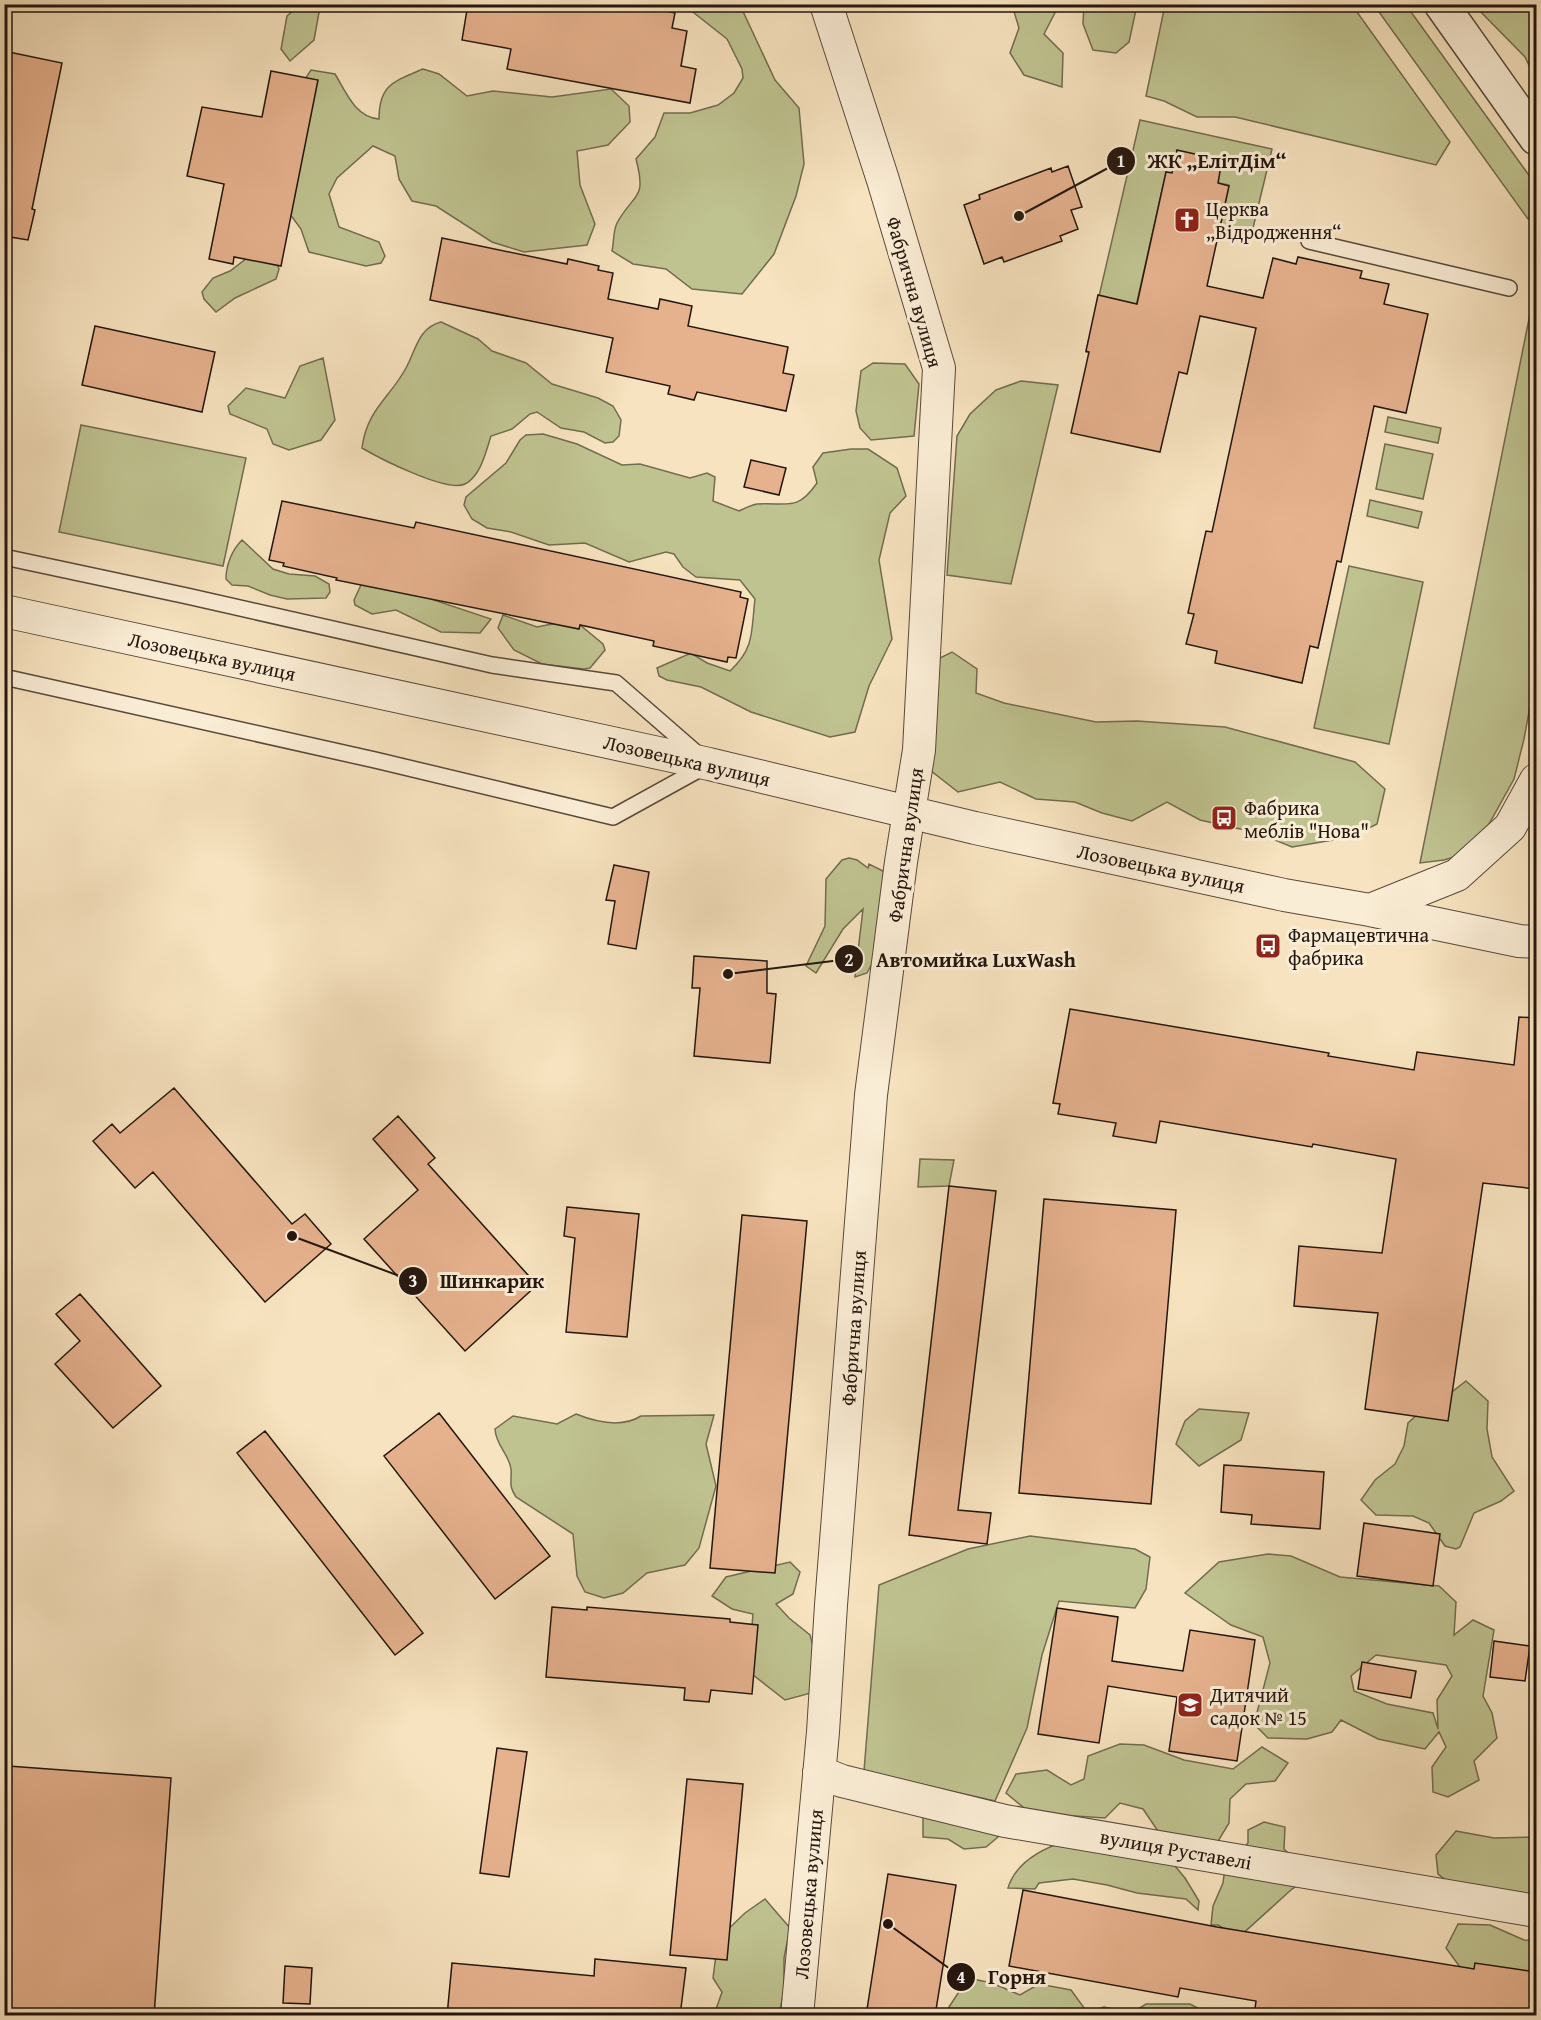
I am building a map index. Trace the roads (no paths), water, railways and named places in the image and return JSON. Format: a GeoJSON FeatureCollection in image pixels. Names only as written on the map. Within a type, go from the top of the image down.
{"type":"FeatureCollection","features":[{"type":"Feature","properties":{"kind":"street","name":"Фабрична вулиця"},"geometry":{"type":"LineString","coordinates":[[819,1772],[871,1095],[901,862],[919,750],[939,368],[883,180],[826,4]]}},
{"type":"Feature","properties":{"kind":"street"},"geometry":{"type":"LineString","coordinates":[[1441,4],[1536,138]]}},
{"type":"Feature","properties":{"kind":"street","name":"Лозовецька вулиця"},"geometry":{"type":"LineString","coordinates":[[4,611],[709,764],[910,812],[1284,895],[1519,941],[1536,942]]}},
{"type":"Feature","properties":{"kind":"street"},"geometry":{"type":"LineString","coordinates":[[1370,910],[1457,875],[1510,827],[1536,780]]}},
{"type":"Feature","properties":{"kind":"street","name":"Лозовецька вулиця"},"geometry":{"type":"LineString","coordinates":[[797,2016],[819,1772]]}},
{"type":"Feature","properties":{"kind":"street","name":"вулиця Руставелі"},"geometry":{"type":"LineString","coordinates":[[819,1772],[842,1781],[1005,1821],[1536,1911]]}},
{"type":"Feature","properties":{"kind":"lane"},"geometry":{"type":"LineString","coordinates":[[1309,241],[1509,288]]}},
{"type":"Feature","properties":{"kind":"lane"},"geometry":{"type":"LineString","coordinates":[[4,557],[492,665],[616,683],[709,764],[613,817],[375,760],[4,677]]}},
{"type":"Feature","properties":{"kind":"place","name":"ЖК „ЕлітДім“"},"geometry":{"type":"Point","coordinates":[1019,216]}},
{"type":"Feature","properties":{"kind":"place","name":"Церква „Відродження“"},"geometry":{"type":"Point","coordinates":[1187,220]}},
{"type":"Feature","properties":{"kind":"place","name":"Фабрика меблів \"Нова\""},"geometry":{"type":"Point","coordinates":[1224,818]}},
{"type":"Feature","properties":{"kind":"place","name":"Фармацевтична фабрика"},"geometry":{"type":"Point","coordinates":[1268,946]}},
{"type":"Feature","properties":{"kind":"place","name":"Автомийка LuxWash"},"geometry":{"type":"Point","coordinates":[728,974]}},
{"type":"Feature","properties":{"kind":"place","name":"Шинкарик"},"geometry":{"type":"Point","coordinates":[292,1236]}},
{"type":"Feature","properties":{"kind":"place","name":"Дитячий садок № 15"},"geometry":{"type":"Point","coordinates":[1190,1705]}},
{"type":"Feature","properties":{"kind":"place","name":"Горня"},"geometry":{"type":"Point","coordinates":[888,1924]}}]}
